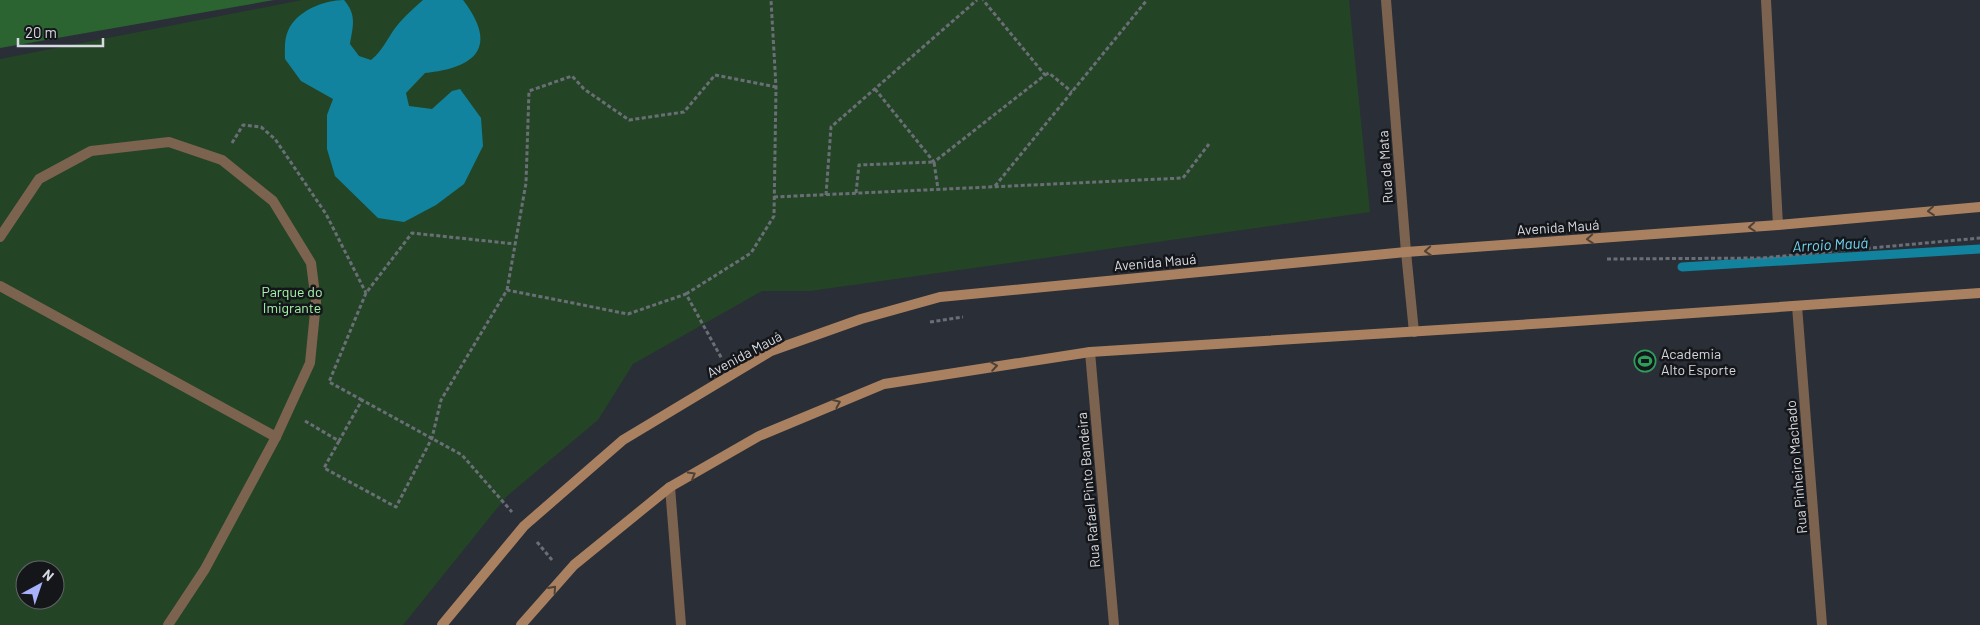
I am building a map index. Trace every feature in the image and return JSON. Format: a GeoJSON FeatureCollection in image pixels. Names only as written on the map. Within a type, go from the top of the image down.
{"type":"FeatureCollection","features":[{"type":"Feature","properties":{"kind":"main road","name":"Avenida Mauá"},"geometry":{"type":"LineString","coordinates":[[442,625],[524,526],[623,440],[771,351],[861,319],[940,297],[1406,252],[1778,225],[1980,207]]}},
{"type":"Feature","properties":{"kind":"main road"},"geometry":{"type":"LineString","coordinates":[[520,625],[574,565],[670,487],[759,436],[884,384],[1090,352],[1980,293]]}},
{"type":"Feature","properties":{"kind":"street","name":"Rua da Mata"},"geometry":{"type":"LineString","coordinates":[[1386,0],[1414,332]]}},
{"type":"Feature","properties":{"kind":"street"},"geometry":{"type":"LineString","coordinates":[[1766,0],[1778,225]]}},
{"type":"Feature","properties":{"kind":"street"},"geometry":{"type":"LineString","coordinates":[[0,237],[39,179],[91,151],[170,142],[221,159],[273,201],[311,263],[316,302],[310,363],[276,437],[205,570],[168,625]]}},
{"type":"Feature","properties":{"kind":"street"},"geometry":{"type":"LineString","coordinates":[[0,286],[276,437]]}},
{"type":"Feature","properties":{"kind":"street","name":"Rua Pinheiro Machado"},"geometry":{"type":"LineString","coordinates":[[1797,306],[1822,625]]}},
{"type":"Feature","properties":{"kind":"street","name":"Rua Rafael Pinto Bandeira"},"geometry":{"type":"LineString","coordinates":[[1090,352],[1114,625]]}},
{"type":"Feature","properties":{"kind":"street"},"geometry":{"type":"LineString","coordinates":[[670,487],[681,625]]}},
{"type":"Feature","properties":{"kind":"path"},"geometry":{"type":"LineString","coordinates":[[507,290],[628,314],[686,294],[750,253],[774,216],[776,87],[771,0]]}},
{"type":"Feature","properties":{"kind":"path"},"geometry":{"type":"LineString","coordinates":[[826,194],[831,127],[976,0]]}},
{"type":"Feature","properties":{"kind":"path"},"geometry":{"type":"LineString","coordinates":[[983,0],[1045,75]]}},
{"type":"Feature","properties":{"kind":"path"},"geometry":{"type":"LineString","coordinates":[[995,187],[1147,0]]}},
{"type":"Feature","properties":{"kind":"path"},"geometry":{"type":"LineString","coordinates":[[856,193],[858,165],[934,162],[1049,73],[1072,92]]}},
{"type":"Feature","properties":{"kind":"path"},"geometry":{"type":"LineString","coordinates":[[362,400],[324,468],[396,507],[432,438],[441,400],[507,290],[526,183],[529,91],[572,76],[584,89],[629,120],[684,112],[716,74],[776,87]]}},
{"type":"Feature","properties":{"kind":"path"},"geometry":{"type":"LineString","coordinates":[[875,89],[934,162],[938,189]]}},
{"type":"Feature","properties":{"kind":"path"},"geometry":{"type":"LineString","coordinates":[[221,159],[243,125],[261,127],[275,139],[326,214],[366,293]]}},
{"type":"Feature","properties":{"kind":"path"},"geometry":{"type":"LineString","coordinates":[[774,197],[1183,178],[1209,144]]}},
{"type":"Feature","properties":{"kind":"path"},"geometry":{"type":"LineString","coordinates":[[515,244],[412,233],[366,293],[329,382],[462,455],[503,500],[564,577]]}},
{"type":"Feature","properties":{"kind":"path"},"geometry":{"type":"LineString","coordinates":[[686,294],[730,375]]}},
{"type":"Feature","properties":{"kind":"path"},"geometry":{"type":"LineString","coordinates":[[288,411],[339,441]]}},
{"type":"Feature","properties":{"kind":"green space"},"geometry":{"type":"Polygon","coordinates":[[[0,0],[274,0],[0,48],[0,0]]]}},
{"type":"Feature","properties":{"kind":"green space","name":"Parque do Imigrante"},"geometry":{"type":"Polygon","coordinates":[[[302,0],[1349,0],[1370,212],[810,291],[762,291],[633,364],[598,420],[507,496],[403,625],[0,625],[0,59],[302,0]]]}},
{"type":"Feature","properties":{"kind":"water"},"geometry":{"type":"Polygon","coordinates":[[[344,0],[351,11],[353,21],[350,44],[359,56],[371,60],[379,52],[400,22],[423,0],[463,0],[474,16],[479,31],[480,42],[477,52],[469,60],[458,66],[425,73],[406,93],[409,106],[432,109],[452,91],[460,89],[481,118],[483,146],[464,184],[436,205],[404,222],[378,218],[335,176],[327,149],[327,115],[333,99],[301,81],[285,59],[287,34],[297,18],[312,8],[328,2],[344,0]]]}},
{"type":"Feature","properties":{"kind":"waterway","name":"Arroio Mauá"},"geometry":{"type":"LineString","coordinates":[[1682,267],[1980,249]]}},
{"type":"Feature","properties":{"kind":"place","name":"Academia Alto Esporte"},"geometry":{"type":"Point","coordinates":[1645,361]}}]}
